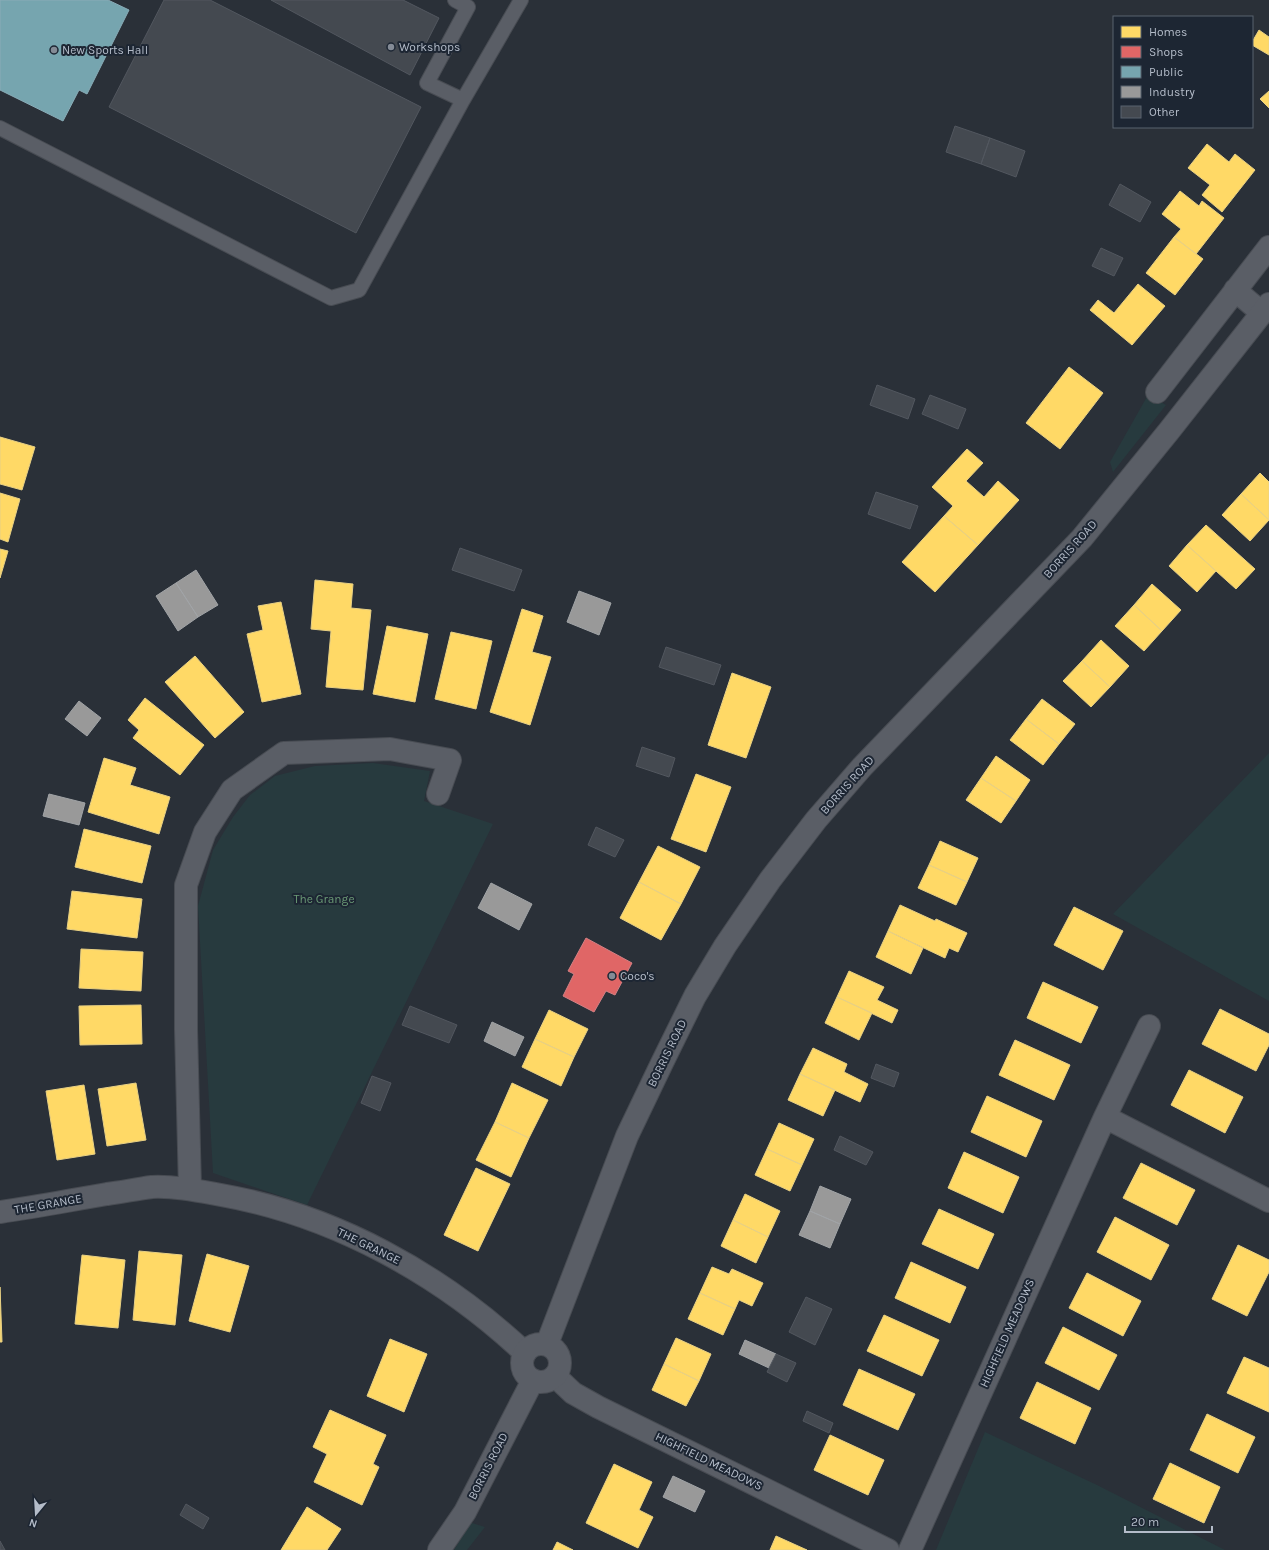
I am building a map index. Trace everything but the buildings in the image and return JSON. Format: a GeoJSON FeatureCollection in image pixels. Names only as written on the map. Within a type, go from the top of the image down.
{"type":"FeatureCollection","features":[{"type":"Feature","properties":{"kind":"street"},"geometry":{"type":"LineString","coordinates":[[1157,392],[1269,247]]}},
{"type":"Feature","properties":{"kind":"street"},"geometry":{"type":"LineString","coordinates":[[1235,290],[1266,309]]}},
{"type":"Feature","properties":{"kind":"street","name":"BORRIS ROAD"},"geometry":{"type":"LineString","coordinates":[[547,1344],[627,1136],[662,1063],[695,996],[725,946],[770,880],[816,820],[862,767],[1082,538],[1266,309]]}},
{"type":"Feature","properties":{"kind":"street"},"geometry":{"type":"LineString","coordinates":[[190,1189],[186,1030],[186,885],[205,832],[232,790],[284,753],[390,749],[450,760],[438,794]]}},
{"type":"Feature","properties":{"kind":"street","name":"HIGHFIELD MEADOWS"},"geometry":{"type":"LineString","coordinates":[[910,1550],[1105,1117],[1149,1026]]}},
{"type":"Feature","properties":{"kind":"street"},"geometry":{"type":"LineString","coordinates":[[1105,1117],[1269,1201]]}},
{"type":"Feature","properties":{"kind":"street","name":"THE GRANGE"},"geometry":{"type":"LineString","coordinates":[[0,1212],[152,1187],[190,1189],[240,1198],[308,1217],[389,1254],[464,1302],[498,1328],[525,1353]]}},
{"type":"Feature","properties":{"kind":"street"},"geometry":{"type":"LineString","coordinates":[[538,1344],[547,1344],[553,1347],[560,1357],[559,1370],[556,1376],[543,1382],[533,1380],[523,1370],[522,1362],[525,1353],[530,1348],[538,1344]]}},
{"type":"Feature","properties":{"kind":"street","name":"HIGHFIELD MEADOWS"},"geometry":{"type":"LineString","coordinates":[[556,1376],[573,1393],[598,1407],[888,1550]]}},
{"type":"Feature","properties":{"kind":"street","name":"BORRIS ROAD"},"geometry":{"type":"LineString","coordinates":[[439,1550],[465,1512],[533,1380]]}},
{"type":"Feature","properties":{"kind":"lane"},"geometry":{"type":"LineString","coordinates":[[455,0],[468,7],[427,83],[463,100]]}},
{"type":"Feature","properties":{"kind":"lane"},"geometry":{"type":"LineString","coordinates":[[0,128],[331,298],[359,290],[463,100],[521,0]]}},
{"type":"Feature","properties":{"kind":"green space"},"geometry":{"type":"Polygon","coordinates":[[[1148,395],[1166,405],[1113,472],[1110,462],[1148,395]]]}},
{"type":"Feature","properties":{"kind":"green space"},"geometry":{"type":"Polygon","coordinates":[[[1269,753],[1269,1001],[1113,914],[1269,753]]]}},
{"type":"Feature","properties":{"kind":"green space","name":"The Grange"},"geometry":{"type":"Polygon","coordinates":[[[373,763],[430,771],[424,801],[493,824],[307,1205],[213,1173],[198,906],[213,850],[233,817],[250,795],[275,776],[315,766],[373,763]]]}},
{"type":"Feature","properties":{"kind":"green space"},"geometry":{"type":"Polygon","coordinates":[[[985,1432],[1097,1485],[1225,1550],[936,1550],[985,1432]]]}},
{"type":"Feature","properties":{"kind":"green space"},"geometry":{"type":"Polygon","coordinates":[[[472,1523],[485,1527],[467,1550],[454,1550],[468,1527],[472,1523]]]}},
{"type":"Feature","properties":{"kind":"place","name":"Workshops"},"geometry":{"type":"Point","coordinates":[391,47]}},
{"type":"Feature","properties":{"kind":"place","name":"New Sports Hall"},"geometry":{"type":"Point","coordinates":[54,50]}},
{"type":"Feature","properties":{"kind":"place","name":"Coco's"},"geometry":{"type":"Point","coordinates":[612,976]}}]}
